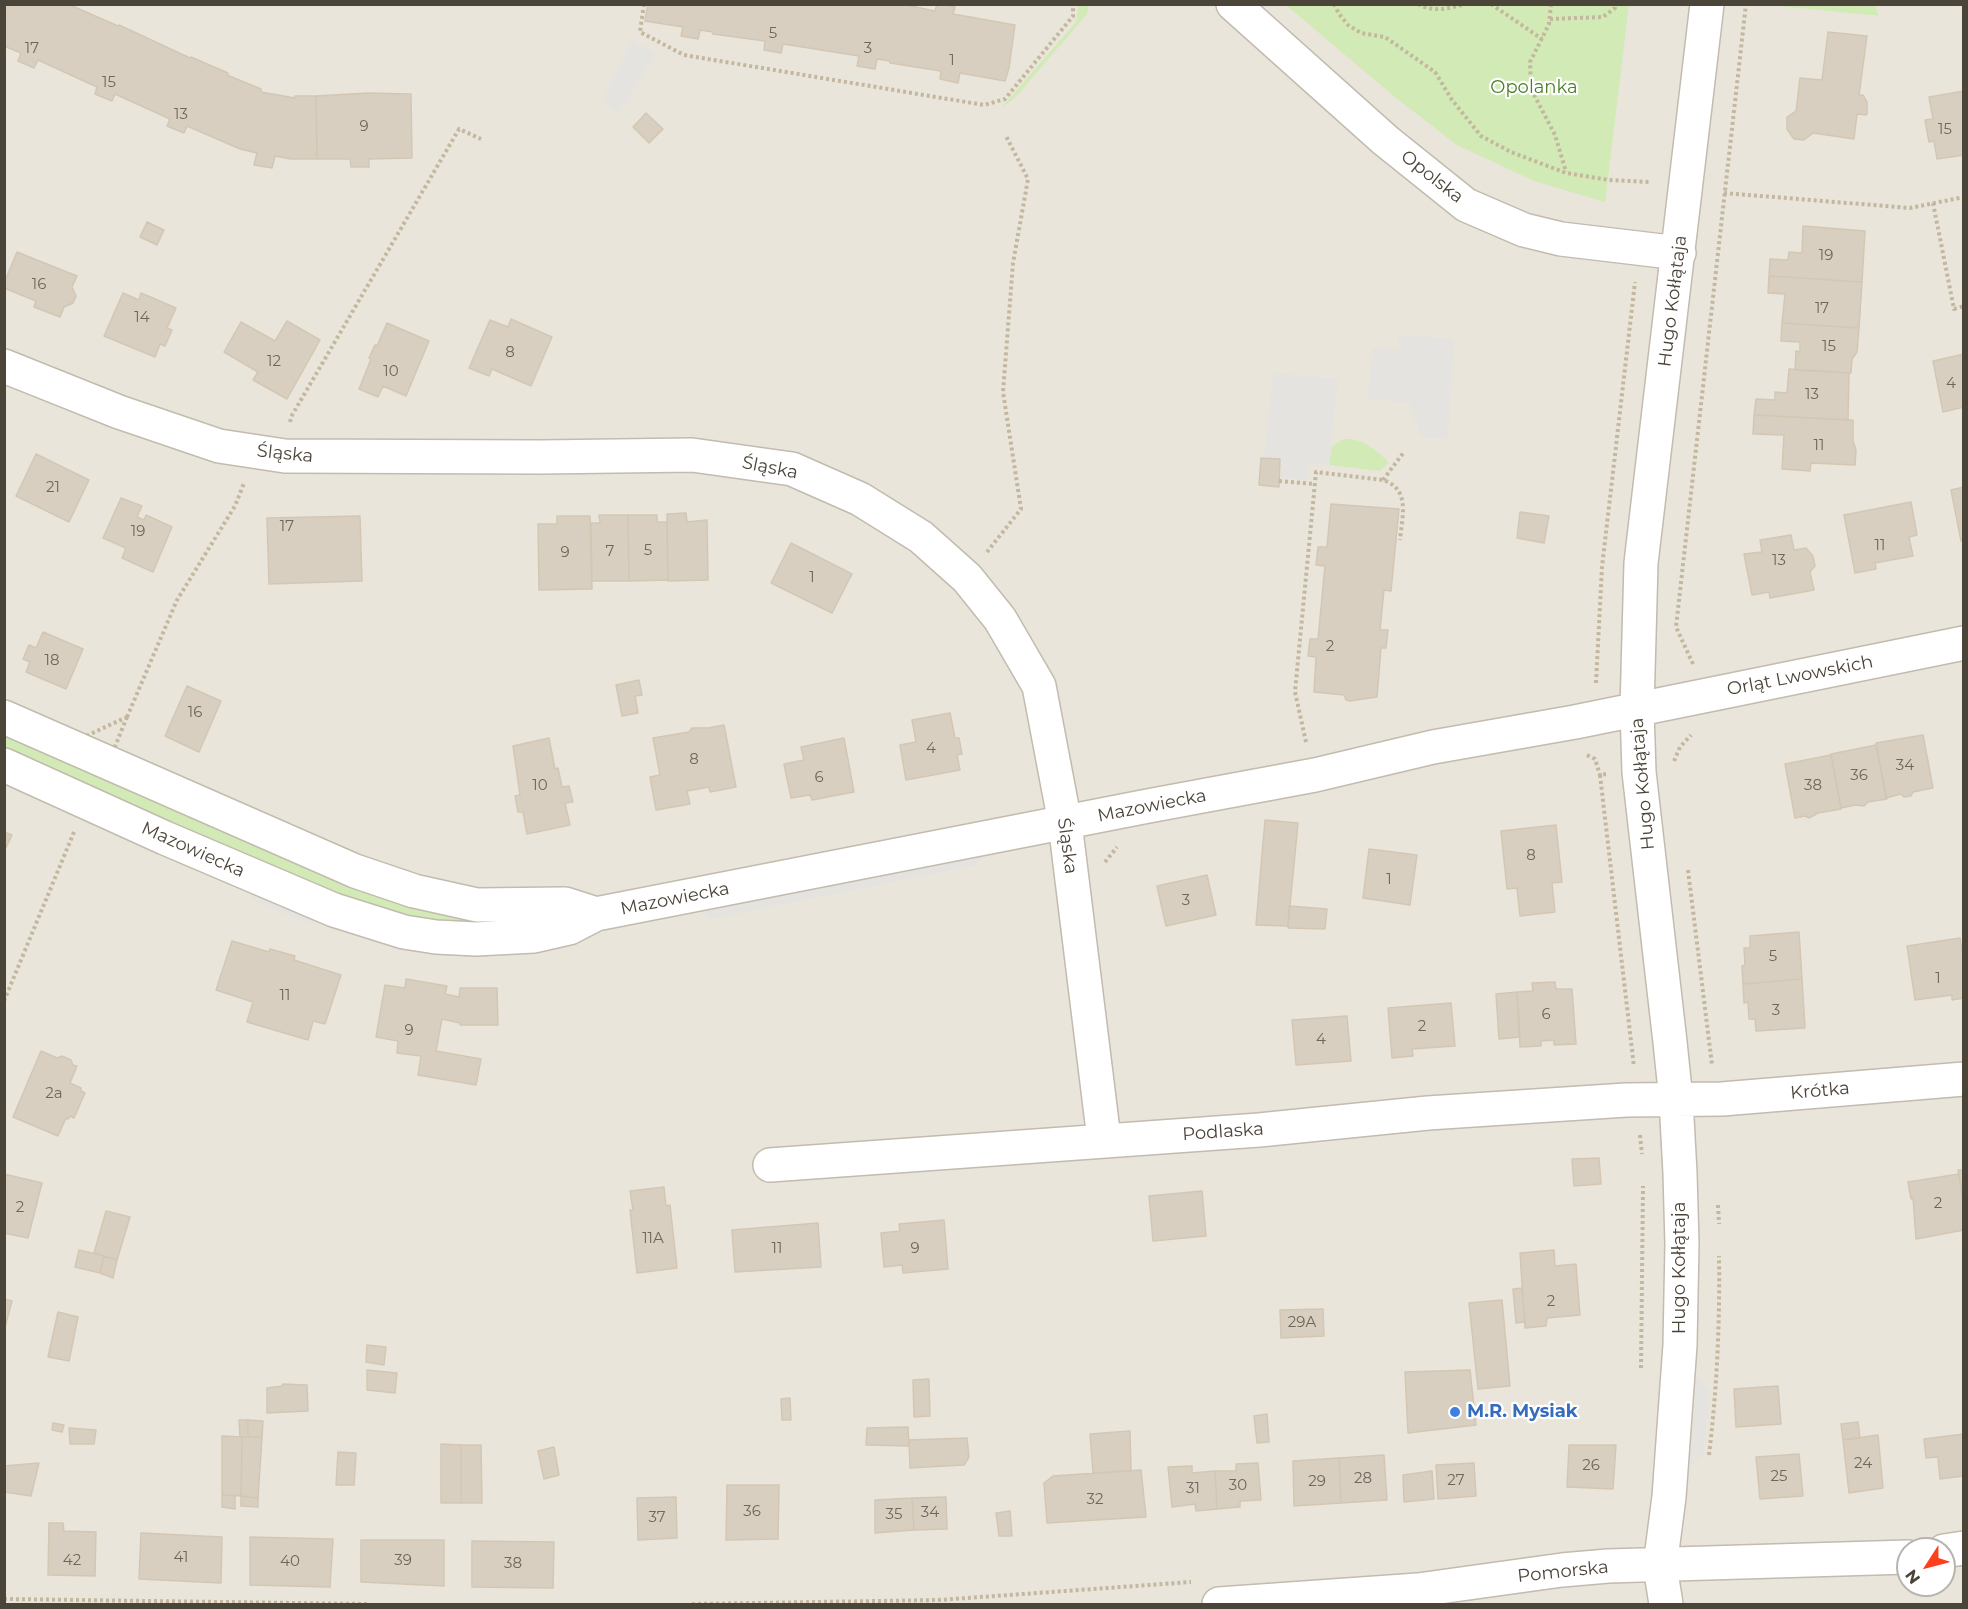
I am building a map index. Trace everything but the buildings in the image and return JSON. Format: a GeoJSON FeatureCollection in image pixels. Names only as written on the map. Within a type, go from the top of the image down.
{"type":"FeatureCollection","features":[{"type":"Feature","properties":{"kind":"street","name":"Opolska"},"geometry":{"type":"LineString","coordinates":[[1233,4],[1385,140],[1466,205],[1524,230],[1561,239],[1679,253]]}},
{"type":"Feature","properties":{"kind":"street","name":"Hugo Kołłątaja"},"geometry":{"type":"LineString","coordinates":[[1666,1605],[1660,1566],[1669,1497],[1680,1345],[1682,1244],[1676,1100],[1639,772],[1637,709],[1641,563],[1707,4]]}},
{"type":"Feature","properties":{"kind":"street","name":"Śląska"},"geometry":{"type":"LineString","coordinates":[[4,366],[119,412],[219,446],[285,456],[692,455],[792,469],[860,499],[921,537],[967,578],[1000,619],[1039,686],[1065,823],[1104,1139]]}},
{"type":"Feature","properties":{"kind":"street","name":"Orląt Lwowskich"},"geometry":{"type":"LineString","coordinates":[[1637,709],[1964,643]]}},
{"type":"Feature","properties":{"kind":"street","name":"Mazowiecka"},"geometry":{"type":"LineString","coordinates":[[4,765],[155,834],[334,910],[404,932],[436,937],[476,939],[534,936],[569,928],[596,914],[1315,775],[1433,747],[1637,709]]}},
{"type":"Feature","properties":{"kind":"street","name":"Mazowiecka"},"geometry":{"type":"LineString","coordinates":[[4,717],[345,867],[414,891],[477,904],[565,904],[596,914]]}},
{"type":"Feature","properties":{"kind":"street","name":"Krótka"},"geometry":{"type":"LineString","coordinates":[[1676,1100],[1722,1099],[1964,1079]]}},
{"type":"Feature","properties":{"kind":"street","name":"Podlaska"},"geometry":{"type":"LineString","coordinates":[[770,1165],[1104,1139],[1259,1130],[1428,1113],[1626,1100],[1676,1100]]}},
{"type":"Feature","properties":{"kind":"street","name":"Pomorska"},"geometry":{"type":"LineString","coordinates":[[1209,1593],[1418,1590],[1574,1569],[1630,1565],[1660,1566],[1896,1557]]}},
{"type":"Feature","properties":{"kind":"path"},"geometry":{"type":"LineString","coordinates":[[644,4],[640,32],[684,55],[984,105],[1005,99],[1073,16],[1073,4]]}},
{"type":"Feature","properties":{"kind":"path"},"geometry":{"type":"LineString","coordinates":[[1334,4],[1347,25],[1360,33],[1385,37],[1435,72],[1452,100],[1481,136],[1511,152],[1566,173],[1609,180],[1650,182]]}},
{"type":"Feature","properties":{"kind":"path"},"geometry":{"type":"LineString","coordinates":[[1418,4],[1425,8],[1445,10],[1466,4]]}},
{"type":"Feature","properties":{"kind":"path"},"geometry":{"type":"LineString","coordinates":[[1491,4],[1542,39]]}},
{"type":"Feature","properties":{"kind":"path"},"geometry":{"type":"LineString","coordinates":[[1551,4],[1550,19],[1530,62],[1531,89],[1555,135],[1566,173]]}},
{"type":"Feature","properties":{"kind":"path"},"geometry":{"type":"LineString","coordinates":[[1550,19],[1603,17],[1616,8],[1616,4]]}},
{"type":"Feature","properties":{"kind":"path"},"geometry":{"type":"LineString","coordinates":[[1700,697],[1695,668],[1676,627],[1746,4]]}},
{"type":"Feature","properties":{"kind":"path"},"geometry":{"type":"LineString","coordinates":[[285,456],[291,417],[459,129],[481,139]]}},
{"type":"Feature","properties":{"kind":"path"},"geometry":{"type":"LineString","coordinates":[[967,578],[1021,509],[1003,392],[1012,263],[1028,179],[1006,136]]}},
{"type":"Feature","properties":{"kind":"path"},"geometry":{"type":"LineString","coordinates":[[1724,193],[1910,208],[1964,197]]}},
{"type":"Feature","properties":{"kind":"path"},"geometry":{"type":"LineString","coordinates":[[1933,203],[1954,309],[1964,306]]}},
{"type":"Feature","properties":{"kind":"path"},"geometry":{"type":"LineString","coordinates":[[1383,480],[1404,452]]}},
{"type":"Feature","properties":{"kind":"path"},"geometry":{"type":"LineString","coordinates":[[1300,716],[1295,692],[1297,661],[1316,472],[1393,483],[1404,502],[1400,540]]}},
{"type":"Feature","properties":{"kind":"path"},"geometry":{"type":"LineString","coordinates":[[127,717],[177,600],[235,506],[247,474]]}},
{"type":"Feature","properties":{"kind":"path"},"geometry":{"type":"LineString","coordinates":[[1280,481],[1315,484]]}},
{"type":"Feature","properties":{"kind":"path"},"geometry":{"type":"LineString","coordinates":[[1674,769],[1674,758],[1680,747],[1698,730]]}},
{"type":"Feature","properties":{"kind":"path"},"geometry":{"type":"LineString","coordinates":[[4,1000],[79,821]]}},
{"type":"Feature","properties":{"kind":"path"},"geometry":{"type":"LineString","coordinates":[[692,1605],[1209,1593]]}},
{"type":"Feature","properties":{"kind":"path"},"geometry":{"type":"LineString","coordinates":[[4,1599],[369,1605]]}},
{"type":"Feature","properties":{"kind":"shaded area"},"geometry":{"type":"Polygon","coordinates":[[[1770,4],[1877,16],[1876,5],[1963,5],[1963,1604],[5,1604],[5,5],[1770,4]]]}},
{"type":"Feature","properties":{"kind":"shaded area"},"geometry":{"type":"Polygon","coordinates":[[[632,40],[656,52],[619,114],[602,99],[632,40]]]}},
{"type":"Feature","properties":{"kind":"shaded area"},"geometry":{"type":"Polygon","coordinates":[[[1399,335],[1454,339],[1448,439],[1421,437],[1409,403],[1368,399],[1372,348],[1399,349],[1399,335]]]}},
{"type":"Feature","properties":{"kind":"shaded area"},"geometry":{"type":"Polygon","coordinates":[[[1273,373],[1338,379],[1329,465],[1309,463],[1307,480],[1280,477],[1282,459],[1264,456],[1273,373]]]}},
{"type":"Feature","properties":{"kind":"shaded area"},"geometry":{"type":"Polygon","coordinates":[[[983,854],[976,865],[712,919],[699,910],[983,854]]]}},
{"type":"Feature","properties":{"kind":"shaded area"},"geometry":{"type":"Polygon","coordinates":[[[248,884],[323,917],[308,924],[253,900],[248,884]]]}},
{"type":"Feature","properties":{"kind":"shaded area"},"geometry":{"type":"Polygon","coordinates":[[[1697,1376],[1709,1391],[1704,1453],[1690,1467],[1697,1376]]]}},
{"type":"Feature","properties":{"kind":"green space"},"geometry":{"type":"Polygon","coordinates":[[[1079,5],[1089,5],[1087,14],[1014,99],[1002,107],[1076,22],[1079,5]]]}},
{"type":"Feature","properties":{"kind":"green space","name":"Opolanka"},"geometry":{"type":"Polygon","coordinates":[[[1286,5],[1629,5],[1605,202],[1534,181],[1457,145],[1396,98],[1286,5]]]}},
{"type":"Feature","properties":{"kind":"green space"},"geometry":{"type":"Polygon","coordinates":[[[1770,5],[1876,5],[1878,16],[1770,5]]]}},
{"type":"Feature","properties":{"kind":"green space"},"geometry":{"type":"Polygon","coordinates":[[[1344,439],[1358,440],[1374,449],[1389,462],[1380,471],[1329,465],[1332,446],[1344,439]]]}},
{"type":"Feature","properties":{"kind":"green space"},"geometry":{"type":"Polygon","coordinates":[[[4,729],[128,783],[540,915],[467,930],[388,915],[5,757],[4,729]]]}},
{"type":"Feature","properties":{"kind":"place","name":"M.R. Mysiak"},"geometry":{"type":"Point","coordinates":[1455,1412]}}]}
